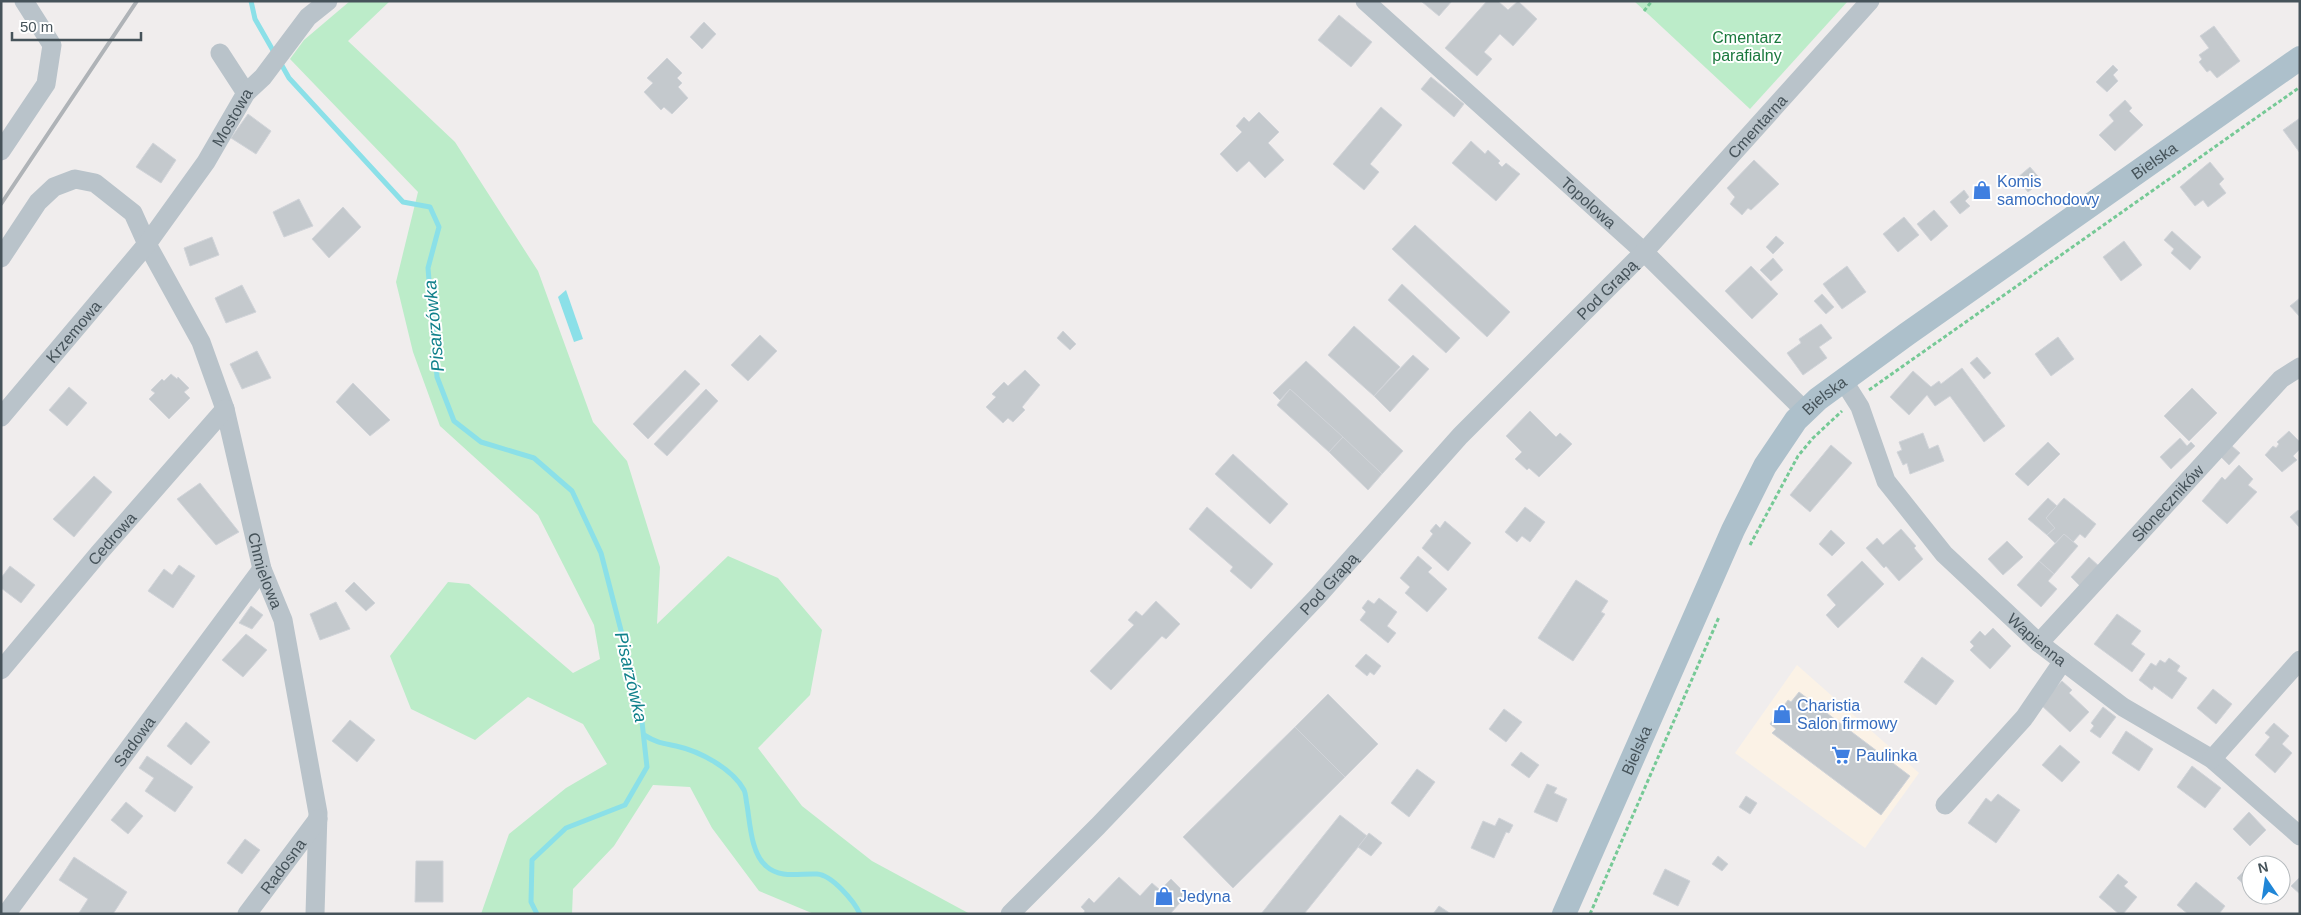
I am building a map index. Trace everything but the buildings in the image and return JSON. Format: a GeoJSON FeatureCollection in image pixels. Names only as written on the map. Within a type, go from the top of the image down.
{"type":"FeatureCollection","features":[{"type":"Feature","properties":{"kind":"main road","name":"Bielska"},"geometry":{"type":"LineString","coordinates":[[1564,914],[1733,530],[1764,466],[1805,411],[1843,380],[2300,58]]}},
{"type":"Feature","properties":{"kind":"street"},"geometry":{"type":"LineString","coordinates":[[1,151],[46,84],[51,53],[52,45],[24,1]]}},
{"type":"Feature","properties":{"kind":"street","name":"Mostowa"},"geometry":{"type":"LineString","coordinates":[[147,244],[206,162],[246,93],[263,76],[308,17],[328,1]]}},
{"type":"Feature","properties":{"kind":"street","name":"Topolowa"},"geometry":{"type":"LineString","coordinates":[[1365,1],[1644,252],[1805,411]]}},
{"type":"Feature","properties":{"kind":"street","name":"Cmentarna"},"geometry":{"type":"LineString","coordinates":[[1644,252],[1870,1]]}},
{"type":"Feature","properties":{"kind":"street"},"geometry":{"type":"LineString","coordinates":[[220,53],[246,93]]}},
{"type":"Feature","properties":{"kind":"street","name":"Chmielowa"},"geometry":{"type":"LineString","coordinates":[[1,258],[38,202],[54,187],[75,179],[95,183],[133,213],[147,244],[202,342],[226,409],[262,569],[283,620],[318,819],[315,914]]}},
{"type":"Feature","properties":{"kind":"street","name":"Krzemowa"},"geometry":{"type":"LineString","coordinates":[[1,417],[147,244]]}},
{"type":"Feature","properties":{"kind":"street","name":"Pod Grapą"},"geometry":{"type":"LineString","coordinates":[[1010,914],[1098,826],[1317,597],[1460,436],[1644,252]]}},
{"type":"Feature","properties":{"kind":"street","name":"Słoneczników"},"geometry":{"type":"LineString","coordinates":[[2039,643],[2280,379],[2300,367]]}},
{"type":"Feature","properties":{"kind":"street","name":"Wapienna"},"geometry":{"type":"LineString","coordinates":[[1843,380],[1860,407],[1886,481],[1944,554],[2039,643],[2123,707],[2212,759],[2300,836]]}},
{"type":"Feature","properties":{"kind":"street","name":"Cedrowa"},"geometry":{"type":"LineString","coordinates":[[1,670],[99,553],[226,409]]}},
{"type":"Feature","properties":{"kind":"street","name":"Sadowa"},"geometry":{"type":"LineString","coordinates":[[6,914],[262,569]]}},
{"type":"Feature","properties":{"kind":"street"},"geometry":{"type":"LineString","coordinates":[[2212,759],[2300,660]]}},
{"type":"Feature","properties":{"kind":"street"},"geometry":{"type":"LineString","coordinates":[[1945,805],[2024,718],[2063,661]]}},
{"type":"Feature","properties":{"kind":"street","name":"Radosna"},"geometry":{"type":"LineString","coordinates":[[247,914],[318,819]]}},
{"type":"Feature","properties":{"kind":"path"},"geometry":{"type":"LineString","coordinates":[[1644,11],[1652,1]]}},
{"type":"Feature","properties":{"kind":"shaded area"},"geometry":{"type":"Polygon","coordinates":[[[1797,665],[1919,773],[1865,848],[1735,753],[1797,665]]]}},
{"type":"Feature","properties":{"kind":"green space"},"geometry":{"type":"Polygon","coordinates":[[[350,1],[390,1],[348,41],[455,142],[538,271],[593,422],[627,461],[660,567],[657,624],[728,556],[778,578],[822,630],[810,695],[758,748],[802,806],[872,861],[970,914],[814,914],[759,891],[712,828],[690,787],[653,785],[614,846],[573,889],[572,914],[481,914],[509,834],[566,788],[607,764],[583,724],[528,697],[475,740],[411,709],[390,656],[448,582],[469,584],[573,673],[600,659],[594,625],[538,515],[440,426],[413,352],[396,282],[418,192],[290,59],[304,40],[350,1]]]}},
{"type":"Feature","properties":{"kind":"green space","name":"Cmentarz parafialny"},"geometry":{"type":"Polygon","coordinates":[[[1634,1],[1848,1],[1750,109],[1634,1]]]}},
{"type":"Feature","properties":{"kind":"water"},"geometry":{"type":"Polygon","coordinates":[[[566,290],[583,339],[574,342],[558,297],[566,290]]]}},
{"type":"Feature","properties":{"kind":"waterway","name":"Pisarzówka"},"geometry":{"type":"LineString","coordinates":[[251,1],[255,19],[275,54]]}},
{"type":"Feature","properties":{"kind":"waterway","name":"Pisarzówka"},"geometry":{"type":"LineString","coordinates":[[280,62],[289,78],[403,202],[430,207],[439,227],[428,268],[437,377],[454,421],[481,442],[534,458],[572,491],[601,553],[640,704],[647,767],[625,805],[566,828],[532,860],[531,902],[537,914]]}},
{"type":"Feature","properties":{"kind":"waterway"},"geometry":{"type":"LineString","coordinates":[[644,735],[656,741],[685,748],[704,756],[732,775],[745,792],[754,846],[757,854],[766,866],[777,873],[823,875],[842,889],[860,914]]}},
{"type":"Feature","properties":{"kind":"railway"},"geometry":{"type":"LineString","coordinates":[[1,204],[137,1]]}},
{"type":"Feature","properties":{"kind":"place","name":"Komis samochodowy"},"geometry":{"type":"Point","coordinates":[1982,190]}},
{"type":"Feature","properties":{"kind":"place","name":"Charistia Salon firmowy"},"geometry":{"type":"Point","coordinates":[1782,714]}},
{"type":"Feature","properties":{"kind":"place","name":"Paulinka"},"geometry":{"type":"Point","coordinates":[1841,755]}},
{"type":"Feature","properties":{"kind":"place","name":"Jedyna"},"geometry":{"type":"Point","coordinates":[1164,896]}}]}
